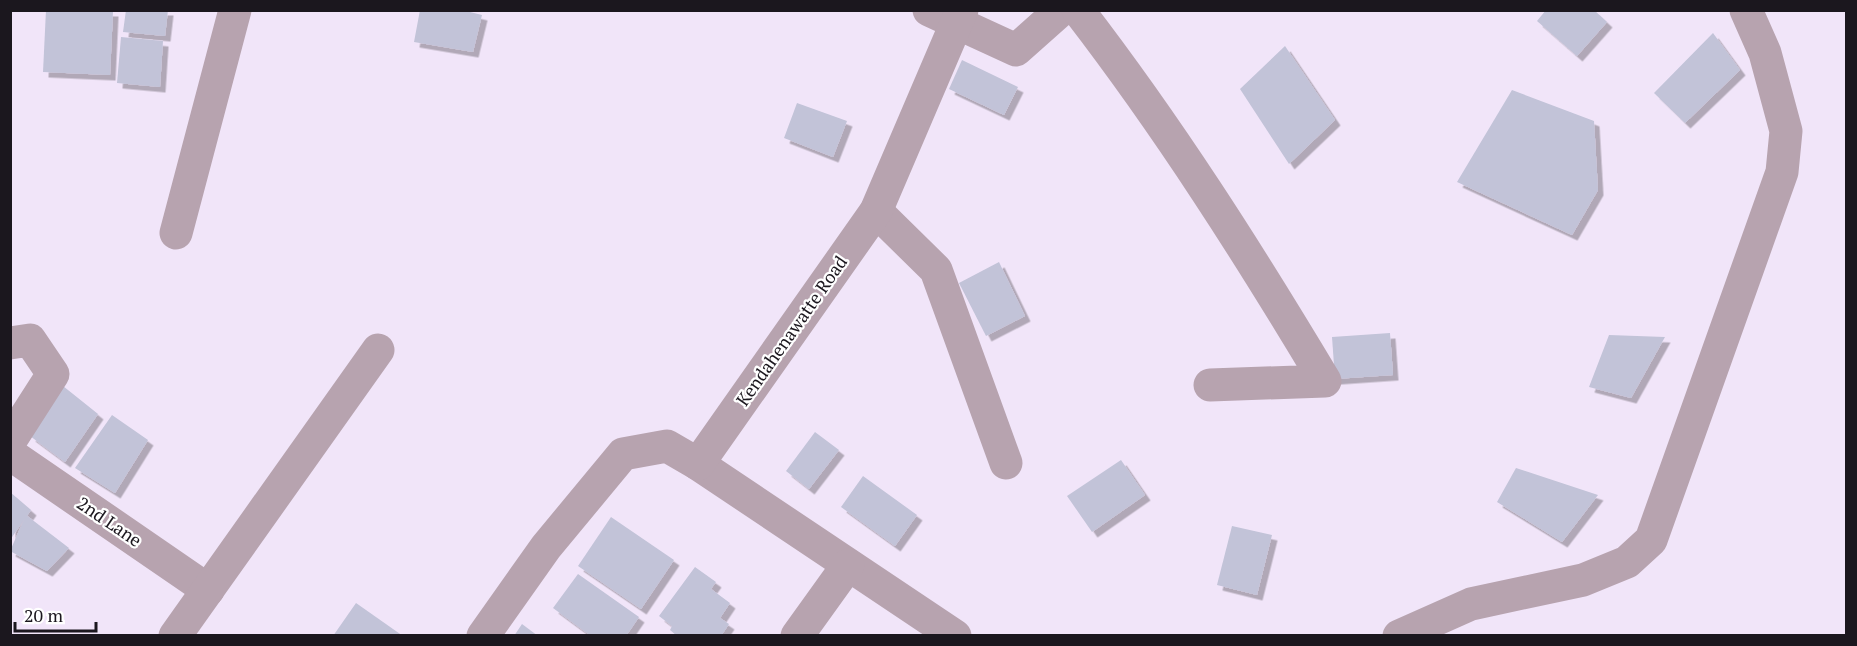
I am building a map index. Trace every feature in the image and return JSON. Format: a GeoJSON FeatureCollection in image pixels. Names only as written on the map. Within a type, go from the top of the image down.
{"type":"FeatureCollection","features":[{"type":"Feature","properties":{"kind":"street"},"geometry":{"type":"LineString","coordinates":[[176,234],[235,10]]}},
{"type":"Feature","properties":{"kind":"street"},"geometry":{"type":"LineString","coordinates":[[949,15],[1016,50],[1061,10]]}},
{"type":"Feature","properties":{"kind":"street"},"geometry":{"type":"LineString","coordinates":[[1078,10],[1107,47],[1255,263],[1325,381],[1210,385]]}},
{"type":"Feature","properties":{"kind":"street"},"geometry":{"type":"LineString","coordinates":[[1399,636],[1471,604],[1583,580],[1627,562],[1651,540],[1782,172],[1786,130],[1765,53],[1746,10]]}},
{"type":"Feature","properties":{"kind":"street","name":"Kendahenawatte Road"},"geometry":{"type":"LineString","coordinates":[[698,464],[876,211],[949,15]]}},
{"type":"Feature","properties":{"kind":"street"},"geometry":{"type":"LineString","coordinates":[[876,211],[936,270],[1006,463]]}},
{"type":"Feature","properties":{"kind":"street"},"geometry":{"type":"LineString","coordinates":[[10,343],[30,340],[53,374],[10,441]]}},
{"type":"Feature","properties":{"kind":"street"},"geometry":{"type":"LineString","coordinates":[[175,636],[378,350]]}},
{"type":"Feature","properties":{"kind":"street"},"geometry":{"type":"LineString","coordinates":[[483,636],[546,547],[623,454],[668,446],[955,636]]}},
{"type":"Feature","properties":{"kind":"street","name":"2nd Lane"},"geometry":{"type":"LineString","coordinates":[[10,454],[208,590]]}},
{"type":"Feature","properties":{"kind":"street"},"geometry":{"type":"LineString","coordinates":[[797,636],[848,565]]}},
{"type":"Feature","properties":{"kind":"building"},"geometry":{"type":"Polygon","coordinates":[[[46,10],[113,11],[110,75],[43,72],[46,10]]]}},
{"type":"Feature","properties":{"kind":"building"},"geometry":{"type":"Polygon","coordinates":[[[126,10],[168,10],[165,36],[123,32],[126,10]]]}},
{"type":"Feature","properties":{"kind":"building"},"geometry":{"type":"Polygon","coordinates":[[[420,10],[462,10],[482,15],[473,52],[414,42],[420,10]]]}},
{"type":"Feature","properties":{"kind":"building"},"geometry":{"type":"Polygon","coordinates":[[[1546,10],[1594,10],[1607,22],[1577,56],[1537,21],[1546,10]]]}},
{"type":"Feature","properties":{"kind":"building"},"geometry":{"type":"Polygon","coordinates":[[[1713,33],[1740,70],[1685,123],[1654,93],[1713,33]]]}},
{"type":"Feature","properties":{"kind":"building"},"geometry":{"type":"Polygon","coordinates":[[[121,37],[163,41],[160,87],[117,83],[121,37]]]}},
{"type":"Feature","properties":{"kind":"building"},"geometry":{"type":"Polygon","coordinates":[[[1285,46],[1335,120],[1289,164],[1240,89],[1285,46]]]}},
{"type":"Feature","properties":{"kind":"building"},"geometry":{"type":"Polygon","coordinates":[[[962,60],[1018,87],[1004,115],[949,89],[962,60]]]}},
{"type":"Feature","properties":{"kind":"building"},"geometry":{"type":"Polygon","coordinates":[[[1512,90],[1594,121],[1598,190],[1572,235],[1457,182],[1512,90]]]}},
{"type":"Feature","properties":{"kind":"building"},"geometry":{"type":"Polygon","coordinates":[[[797,103],[847,121],[833,157],[784,138],[797,103]]]}},
{"type":"Feature","properties":{"kind":"building"},"geometry":{"type":"Polygon","coordinates":[[[999,262],[1025,316],[986,336],[959,283],[999,262]]]}},
{"type":"Feature","properties":{"kind":"building"},"geometry":{"type":"Polygon","coordinates":[[[1390,333],[1393,375],[1335,379],[1332,337],[1390,333]]]}},
{"type":"Feature","properties":{"kind":"building"},"geometry":{"type":"Polygon","coordinates":[[[1609,335],[1665,337],[1631,398],[1589,387],[1609,335]]]}},
{"type":"Feature","properties":{"kind":"building"},"geometry":{"type":"Polygon","coordinates":[[[63,386],[98,414],[65,462],[30,436],[63,386]]]}},
{"type":"Feature","properties":{"kind":"building"},"geometry":{"type":"Polygon","coordinates":[[[112,415],[148,440],[115,493],[75,468],[112,415]]]}},
{"type":"Feature","properties":{"kind":"building"},"geometry":{"type":"Polygon","coordinates":[[[815,432],[839,450],[809,489],[786,471],[815,432]]]}},
{"type":"Feature","properties":{"kind":"building"},"geometry":{"type":"Polygon","coordinates":[[[1121,460],[1145,495],[1092,532],[1067,496],[1121,460]]]}},
{"type":"Feature","properties":{"kind":"building"},"geometry":{"type":"Polygon","coordinates":[[[1516,468],[1598,495],[1562,542],[1497,502],[1516,468]]]}},
{"type":"Feature","properties":{"kind":"building"},"geometry":{"type":"Polygon","coordinates":[[[863,476],[917,515],[895,546],[841,507],[863,476]]]}},
{"type":"Feature","properties":{"kind":"building"},"geometry":{"type":"Polygon","coordinates":[[[10,492],[31,510],[10,540],[10,492]]]}},
{"type":"Feature","properties":{"kind":"building"},"geometry":{"type":"Polygon","coordinates":[[[26,515],[69,548],[47,571],[10,551],[26,515]]]}},
{"type":"Feature","properties":{"kind":"building"},"geometry":{"type":"Polygon","coordinates":[[[611,517],[674,560],[641,609],[578,566],[611,517]]]}},
{"type":"Feature","properties":{"kind":"building"},"geometry":{"type":"Polygon","coordinates":[[[1232,526],[1272,535],[1257,595],[1217,585],[1232,526]]]}},
{"type":"Feature","properties":{"kind":"building"},"geometry":{"type":"Polygon","coordinates":[[[695,567],[716,582],[711,589],[730,603],[720,618],[729,624],[721,636],[677,636],[670,630],[672,626],[659,616],[695,567]]]}},
{"type":"Feature","properties":{"kind":"building"},"geometry":{"type":"Polygon","coordinates":[[[578,574],[639,617],[626,636],[591,636],[553,608],[578,574]]]}},
{"type":"Feature","properties":{"kind":"building"},"geometry":{"type":"Polygon","coordinates":[[[356,603],[403,636],[333,636],[356,603]]]}},
{"type":"Feature","properties":{"kind":"building"},"geometry":{"type":"Polygon","coordinates":[[[522,624],[538,636],[514,636],[522,624]]]}}]}
